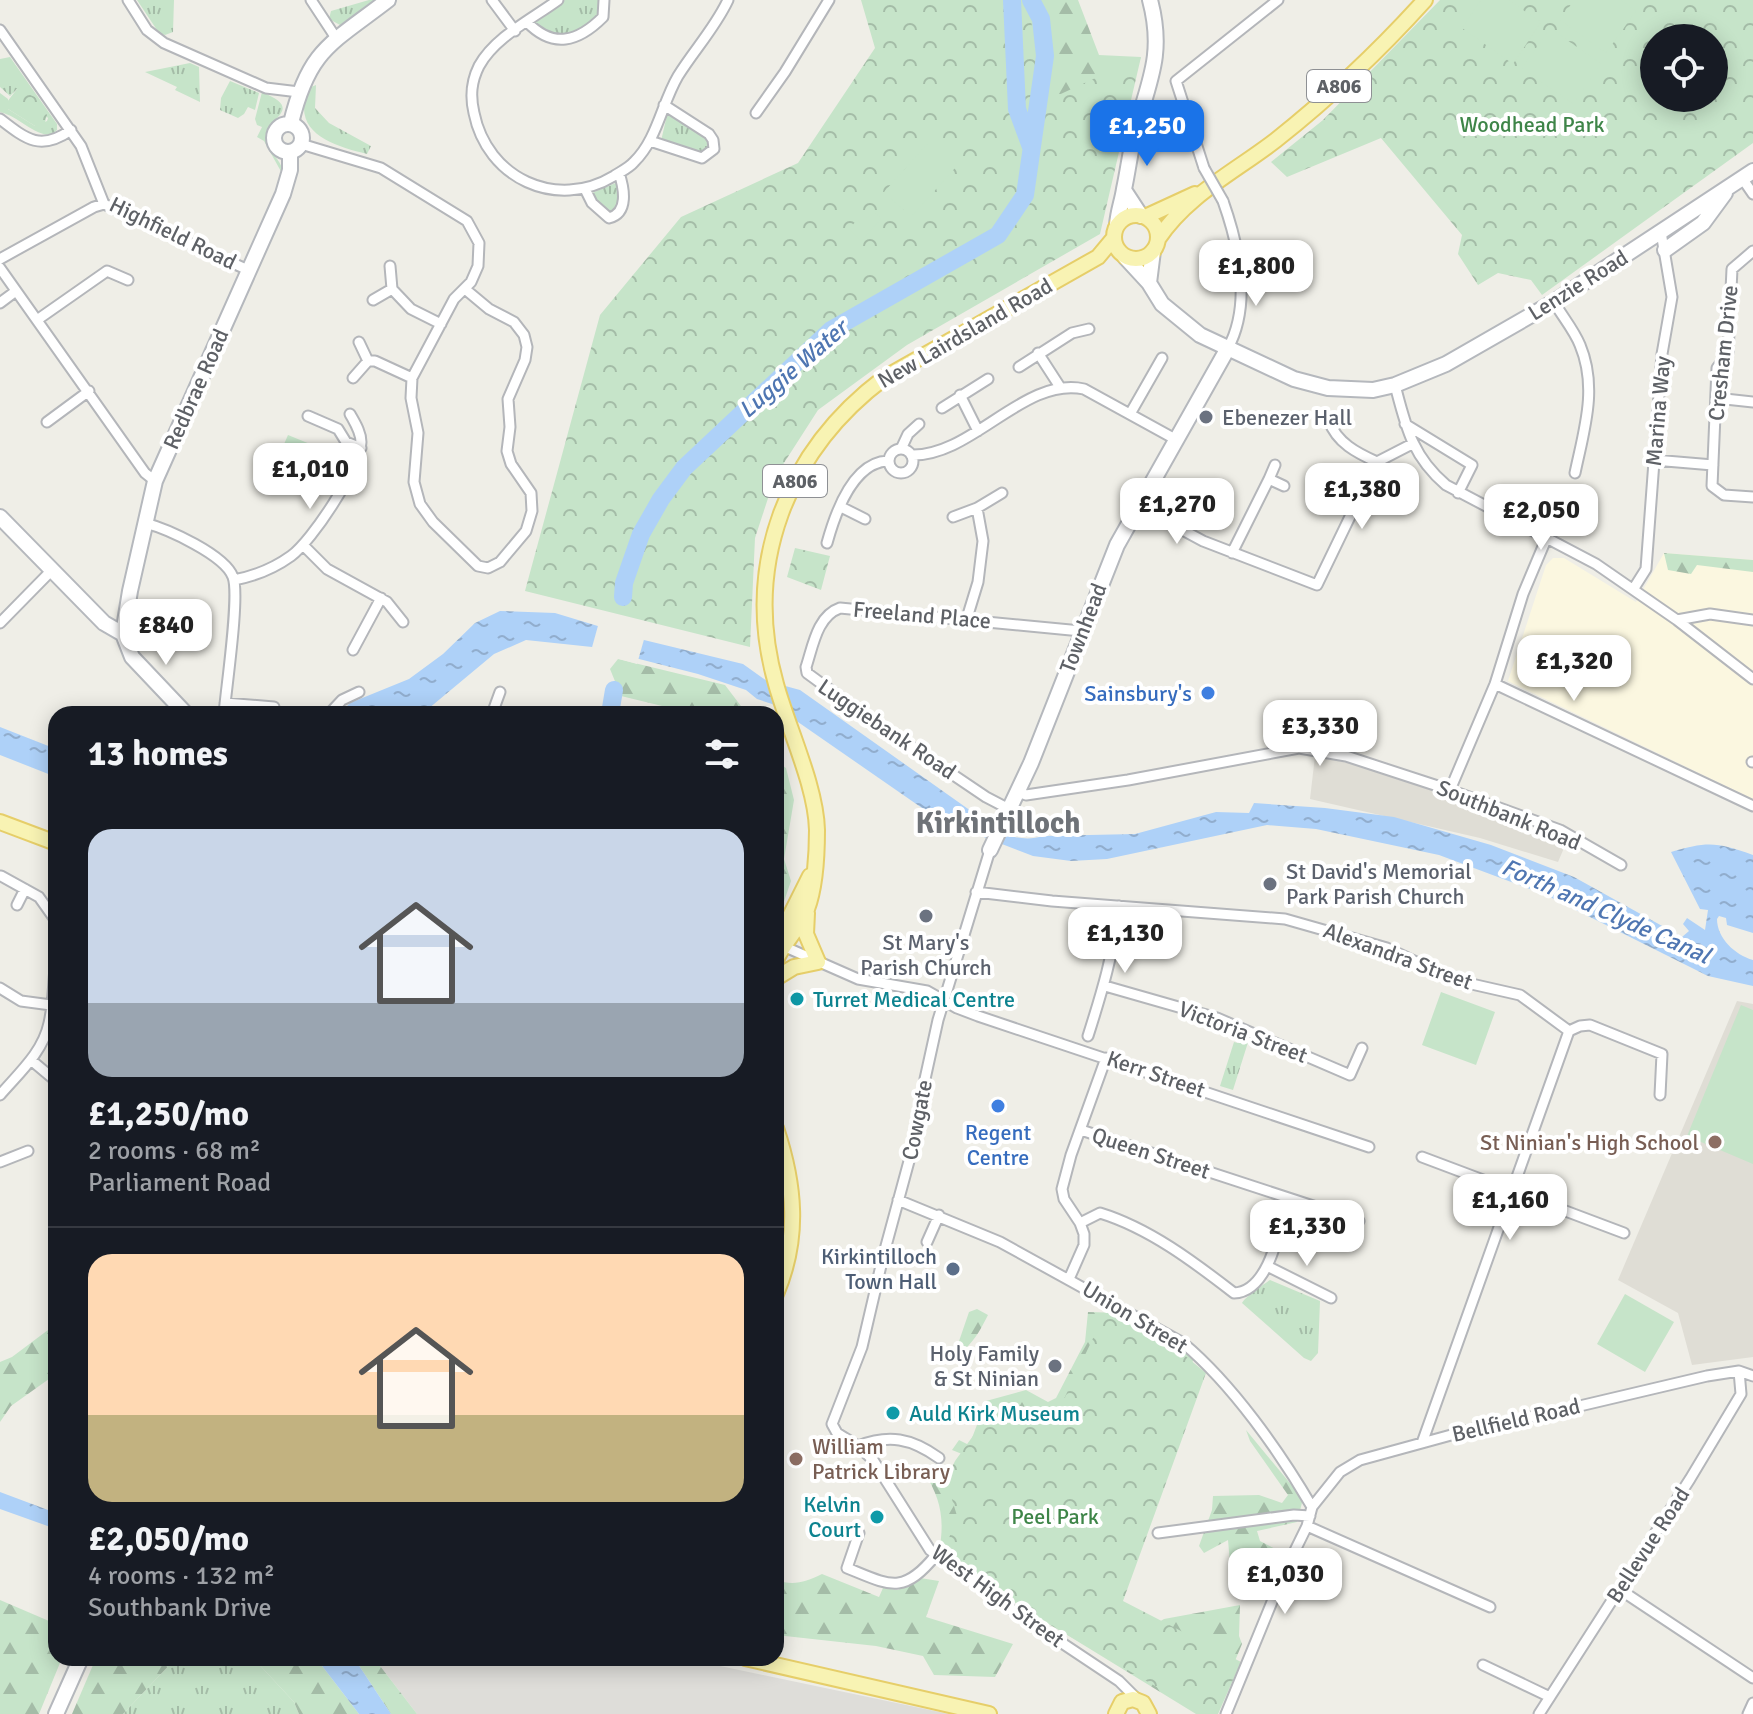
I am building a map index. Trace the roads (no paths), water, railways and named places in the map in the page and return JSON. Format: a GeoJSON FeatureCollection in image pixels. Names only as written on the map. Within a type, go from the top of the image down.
{"type":"FeatureCollection","features":[{"type":"Feature","properties":{"kind":"main road","name":"A806"},"geometry":{"type":"LineString","coordinates":[[1155,245],[1205,190],[1275,140],[1350,77],[1425,0]]}},
{"type":"Feature","properties":{"kind":"main road","name":"A806"},"geometry":{"type":"LineString","coordinates":[[1143,216],[1205,190]]}},
{"type":"Feature","properties":{"kind":"main road"},"geometry":{"type":"LineString","coordinates":[[1128,216],[1143,216],[1156,228],[1155,245],[1140,259],[1124,256],[1115,232],[1128,216]]}},
{"type":"Feature","properties":{"kind":"main road","name":"New Lairdsland Road"},"geometry":{"type":"LineString","coordinates":[[783,706],[770,658],[765,601],[773,541],[794,483],[830,427],[884,378],[1098,257],[1115,232]]}},
{"type":"Feature","properties":{"kind":"main road","name":"New Lairdsland Road"},"geometry":{"type":"LineString","coordinates":[[1098,257],[1124,256]]}},
{"type":"Feature","properties":{"kind":"main road","name":"New Lairdsland Road"},"geometry":{"type":"LineString","coordinates":[[784,709],[816,822],[807,909],[784,945]]}},
{"type":"Feature","properties":{"kind":"main road"},"geometry":{"type":"LineString","coordinates":[[0,822],[48,840]]}},
{"type":"Feature","properties":{"kind":"main road","name":"New Lairdsland Road"},"geometry":{"type":"LineString","coordinates":[[784,928],[813,871]]}},
{"type":"Feature","properties":{"kind":"main road"},"geometry":{"type":"LineString","coordinates":[[784,973],[794,967],[818,962],[805,929],[807,909]]}},
{"type":"Feature","properties":{"kind":"main road"},"geometry":{"type":"LineString","coordinates":[[784,1162],[791,1182],[794,1212],[784,1273]]}},
{"type":"Feature","properties":{"kind":"main road"},"geometry":{"type":"LineString","coordinates":[[779,1666],[989,1714]]}},
{"type":"Feature","properties":{"kind":"street"},"geometry":{"type":"LineString","coordinates":[[128,0],[147,30],[164,43],[266,88],[299,92]]}},
{"type":"Feature","properties":{"kind":"street"},"geometry":{"type":"LineString","coordinates":[[311,0],[336,38]]}},
{"type":"Feature","properties":{"kind":"street"},"geometry":{"type":"LineString","coordinates":[[291,123],[299,92],[312,65],[336,38],[388,0]]}},
{"type":"Feature","properties":{"kind":"street"},"geometry":{"type":"LineString","coordinates":[[492,0],[515,31]]}},
{"type":"Feature","properties":{"kind":"street"},"geometry":{"type":"LineString","coordinates":[[558,0],[496,45],[479,66],[470,94],[483,140],[503,166],[524,181],[549,191],[585,189],[634,163],[650,141],[678,76],[720,17],[728,0]]}},
{"type":"Feature","properties":{"kind":"street"},"geometry":{"type":"LineString","coordinates":[[527,22],[541,36],[563,40],[579,36],[603,17],[604,0]]}},
{"type":"Feature","properties":{"kind":"street"},"geometry":{"type":"LineString","coordinates":[[756,113],[829,0]]}},
{"type":"Feature","properties":{"kind":"street"},"geometry":{"type":"LineString","coordinates":[[1115,232],[1133,139],[1154,72],[1157,38],[1150,0]]}},
{"type":"Feature","properties":{"kind":"street"},"geometry":{"type":"LineString","coordinates":[[1228,348],[1238,327],[1240,297],[1233,229],[1223,201],[1204,168],[1175,86],[1179,77],[1278,0]]}},
{"type":"Feature","properties":{"kind":"street","name":"Highfield Road"},"geometry":{"type":"LineString","coordinates":[[0,30],[71,130],[88,159],[104,204],[248,270]]}},
{"type":"Feature","properties":{"kind":"street"},"geometry":{"type":"LineString","coordinates":[[650,141],[702,158],[714,149],[709,134],[664,105]]}},
{"type":"Feature","properties":{"kind":"street"},"geometry":{"type":"LineString","coordinates":[[0,119],[23,134],[46,143],[71,130]]}},
{"type":"Feature","properties":{"kind":"street"},"geometry":{"type":"LineString","coordinates":[[291,123],[279,127],[274,136],[280,150],[296,148],[381,168],[467,221],[477,234],[480,255],[475,275],[454,299],[412,378],[411,398],[419,442],[414,482],[420,504],[433,522],[478,566],[488,568],[495,566],[520,539],[532,511],[531,493],[511,464],[507,451],[510,427],[508,399],[525,360],[527,347],[524,335],[514,322],[489,309],[465,289]]}},
{"type":"Feature","properties":{"kind":"street"},"geometry":{"type":"LineString","coordinates":[[291,123],[302,134],[296,148]]}},
{"type":"Feature","properties":{"kind":"street","name":"Redbrae Road"},"geometry":{"type":"LineString","coordinates":[[123,634],[155,481],[283,194],[296,148]]}},
{"type":"Feature","properties":{"kind":"street"},"geometry":{"type":"LineString","coordinates":[[585,189],[599,212],[609,218],[616,217],[621,212],[623,196],[619,173]]}},
{"type":"Feature","properties":{"kind":"street"},"geometry":{"type":"LineString","coordinates":[[1665,250],[1703,223],[1742,178],[1753,194]]}},
{"type":"Feature","properties":{"kind":"street","name":"Lenzie Road"},"geometry":{"type":"LineString","coordinates":[[1395,385],[1446,364],[1554,302],[1742,178]]}},
{"type":"Feature","properties":{"kind":"street"},"geometry":{"type":"LineString","coordinates":[[1124,190],[1143,216]]}},
{"type":"Feature","properties":{"kind":"street"},"geometry":{"type":"LineString","coordinates":[[0,259],[104,204]]}},
{"type":"Feature","properties":{"kind":"street","name":"Marina Way"},"geometry":{"type":"LineString","coordinates":[[1634,588],[1646,569],[1662,354],[1672,297],[1661,232]]}},
{"type":"Feature","properties":{"kind":"street"},"geometry":{"type":"LineString","coordinates":[[1149,283],[1155,245]]}},
{"type":"Feature","properties":{"kind":"street","name":"Cresham Drive"},"geometry":{"type":"LineString","coordinates":[[1713,465],[1717,368],[1728,353],[1732,269],[1753,251]]}},
{"type":"Feature","properties":{"kind":"street"},"geometry":{"type":"LineString","coordinates":[[1124,256],[1149,283],[1162,304],[1200,335],[1294,379],[1328,388],[1350,391],[1395,385],[1412,444],[1433,474],[1458,493],[1547,537],[1634,588],[1753,679]]}},
{"type":"Feature","properties":{"kind":"street"},"geometry":{"type":"LineString","coordinates":[[390,266],[392,289],[411,309],[441,324]]}},
{"type":"Feature","properties":{"kind":"street"},"geometry":{"type":"LineString","coordinates":[[0,268],[145,473],[155,481]]}},
{"type":"Feature","properties":{"kind":"street"},"geometry":{"type":"LineString","coordinates":[[37,320],[107,271],[128,280]]}},
{"type":"Feature","properties":{"kind":"street"},"geometry":{"type":"LineString","coordinates":[[373,300],[392,289]]}},
{"type":"Feature","properties":{"kind":"street"},"geometry":{"type":"LineString","coordinates":[[0,303],[16,291]]}},
{"type":"Feature","properties":{"kind":"street"},"geometry":{"type":"LineString","coordinates":[[1554,302],[1579,342],[1591,392],[1575,473]]}},
{"type":"Feature","properties":{"kind":"street"},"geometry":{"type":"LineString","coordinates":[[1019,367],[1072,333],[1089,329]]}},
{"type":"Feature","properties":{"kind":"street"},"geometry":{"type":"LineString","coordinates":[[359,342],[368,361]]}},
{"type":"Feature","properties":{"kind":"street","name":"Townhead"},"geometry":{"type":"LineString","coordinates":[[1007,812],[1018,792],[1117,545],[1228,348]]}},
{"type":"Feature","properties":{"kind":"street"},"geometry":{"type":"LineString","coordinates":[[1038,353],[1060,387]]}},
{"type":"Feature","properties":{"kind":"street"},"geometry":{"type":"LineString","coordinates":[[1130,414],[1162,358]]}},
{"type":"Feature","properties":{"kind":"street"},"geometry":{"type":"LineString","coordinates":[[353,378],[368,361],[375,361],[412,378]]}},
{"type":"Feature","properties":{"kind":"street"},"geometry":{"type":"LineString","coordinates":[[942,408],[988,379]]}},
{"type":"Feature","properties":{"kind":"street"},"geometry":{"type":"LineString","coordinates":[[888,461],[893,451],[901,449],[911,455],[927,455],[978,431],[1044,393],[1071,386],[1084,389],[1175,439]]}},
{"type":"Feature","properties":{"kind":"street"},"geometry":{"type":"LineString","coordinates":[[47,422],[89,391]]}},
{"type":"Feature","properties":{"kind":"street"},"geometry":{"type":"LineString","coordinates":[[960,395],[978,431]]}},
{"type":"Feature","properties":{"kind":"street"},"geometry":{"type":"LineString","coordinates":[[1716,398],[1753,402]]}},
{"type":"Feature","properties":{"kind":"street"},"geometry":{"type":"LineString","coordinates":[[234,580],[269,570],[304,546],[332,506],[361,448],[360,433],[350,414]]}},
{"type":"Feature","properties":{"kind":"street"},"geometry":{"type":"LineString","coordinates":[[308,416],[338,429],[346,442],[361,448]]}},
{"type":"Feature","properties":{"kind":"street"},"geometry":{"type":"LineString","coordinates":[[1329,421],[1342,443],[1377,462]]}},
{"type":"Feature","properties":{"kind":"street"},"geometry":{"type":"LineString","coordinates":[[901,449],[908,434],[919,424]]}},
{"type":"Feature","properties":{"kind":"street"},"geometry":{"type":"LineString","coordinates":[[1405,424],[1472,465],[1458,493]]}},
{"type":"Feature","properties":{"kind":"street"},"geometry":{"type":"LineString","coordinates":[[1138,506],[1203,541],[1313,585],[1320,583],[1377,462],[1412,444]]}},
{"type":"Feature","properties":{"kind":"street"},"geometry":{"type":"LineString","coordinates":[[888,461],[894,471],[906,472],[913,463],[911,455]]}},
{"type":"Feature","properties":{"kind":"street"},"geometry":{"type":"LineString","coordinates":[[1654,460],[1713,465],[1712,486],[1715,490],[1724,495],[1753,497]]}},
{"type":"Feature","properties":{"kind":"street"},"geometry":{"type":"LineString","coordinates":[[827,543],[841,507],[863,471],[877,461],[888,461]]}},
{"type":"Feature","properties":{"kind":"street"},"geometry":{"type":"LineString","coordinates":[[1232,553],[1275,465]]}},
{"type":"Feature","properties":{"kind":"street"},"geometry":{"type":"LineString","coordinates":[[1269,479],[1284,486]]}},
{"type":"Feature","properties":{"kind":"street"},"geometry":{"type":"LineString","coordinates":[[953,517],[977,508],[1002,493]]}},
{"type":"Feature","properties":{"kind":"street"},"geometry":{"type":"LineString","coordinates":[[841,507],[865,519]]}},
{"type":"Feature","properties":{"kind":"street"},"geometry":{"type":"LineString","coordinates":[[967,618],[978,582],[983,541],[977,508]]}},
{"type":"Feature","properties":{"kind":"street"},"geometry":{"type":"LineString","coordinates":[[0,517],[104,623],[123,634],[137,665],[178,706]]}},
{"type":"Feature","properties":{"kind":"street"},"geometry":{"type":"LineString","coordinates":[[145,523],[217,558],[228,568],[234,580],[224,706]]}},
{"type":"Feature","properties":{"kind":"street"},"geometry":{"type":"LineString","coordinates":[[1450,790],[1495,684],[1523,594],[1547,537]]}},
{"type":"Feature","properties":{"kind":"street"},"geometry":{"type":"LineString","coordinates":[[304,546],[327,569],[381,598],[403,622]]}},
{"type":"Feature","properties":{"kind":"street"},"geometry":{"type":"LineString","coordinates":[[0,623],[52,570]]}},
{"type":"Feature","properties":{"kind":"street"},"geometry":{"type":"LineString","coordinates":[[353,650],[381,598]]}},
{"type":"Feature","properties":{"kind":"street","name":"Freeland Place"},"geometry":{"type":"LineString","coordinates":[[807,673],[806,667],[822,620],[831,611],[840,608],[1081,631]]}},
{"type":"Feature","properties":{"kind":"street"},"geometry":{"type":"LineString","coordinates":[[1677,620],[1710,614],[1753,620]]}},
{"type":"Feature","properties":{"kind":"street","name":"Luggiebank Road"},"geometry":{"type":"LineString","coordinates":[[807,673],[1007,812]]}},
{"type":"Feature","properties":{"kind":"street"},"geometry":{"type":"LineString","coordinates":[[1495,684],[1753,806]]}},
{"type":"Feature","properties":{"kind":"street"},"geometry":{"type":"LineString","coordinates":[[336,706],[359,692]]}},
{"type":"Feature","properties":{"kind":"street"},"geometry":{"type":"LineString","coordinates":[[495,706],[500,692]]}},
{"type":"Feature","properties":{"kind":"street","name":"Southbank Road"},"geometry":{"type":"LineString","coordinates":[[1018,792],[1026,795],[1128,780],[1173,769],[1299,748],[1346,756],[1450,790],[1560,830],[1621,865]]}},
{"type":"Feature","properties":{"kind":"street","name":"Cowgate"},"geometry":{"type":"LineString","coordinates":[[832,1424],[862,1347],[915,1139],[925,1079],[944,1000],[990,850],[1007,812]]}},
{"type":"Feature","properties":{"kind":"street"},"geometry":{"type":"LineString","coordinates":[[1,876],[43,900],[48,908]]}},
{"type":"Feature","properties":{"kind":"street"},"geometry":{"type":"LineString","coordinates":[[17,905],[25,889]]}},
{"type":"Feature","properties":{"kind":"street","name":"Alexandra Street"},"geometry":{"type":"LineString","coordinates":[[976,892],[1285,919],[1387,948],[1454,980],[1520,995],[1569,1031]]}},
{"type":"Feature","properties":{"kind":"street"},"geometry":{"type":"LineString","coordinates":[[1088,1036],[1105,986],[1119,906]]}},
{"type":"Feature","properties":{"kind":"street","name":"Kerr Street"},"geometry":{"type":"LineString","coordinates":[[784,946],[858,979],[927,991],[978,1016],[1369,1147]]}},
{"type":"Feature","properties":{"kind":"street","name":"Victoria Street"},"geometry":{"type":"LineString","coordinates":[[1105,986],[1217,1018],[1350,1075],[1362,1048]]}},
{"type":"Feature","properties":{"kind":"street"},"geometry":{"type":"LineString","coordinates":[[0,988],[21,1001],[48,1005]]}},
{"type":"Feature","properties":{"kind":"street"},"geometry":{"type":"LineString","coordinates":[[2,1090],[31,1060],[48,1024]]}},
{"type":"Feature","properties":{"kind":"street"},"geometry":{"type":"LineString","coordinates":[[1422,1443],[1569,1031],[1590,1025],[1662,1054],[1660,1095]]}},
{"type":"Feature","properties":{"kind":"street"},"geometry":{"type":"LineString","coordinates":[[1069,1279],[1084,1245],[1080,1223],[1064,1199],[1062,1189],[1106,1058]]}},
{"type":"Feature","properties":{"kind":"street"},"geometry":{"type":"LineString","coordinates":[[31,1060],[48,1074]]}},
{"type":"Feature","properties":{"kind":"street","name":"Queen Street"},"geometry":{"type":"LineString","coordinates":[[1081,1130],[1359,1221]]}},
{"type":"Feature","properties":{"kind":"street"},"geometry":{"type":"LineString","coordinates":[[0,1162],[28,1151]]}},
{"type":"Feature","properties":{"kind":"street"},"geometry":{"type":"LineString","coordinates":[[1422,1157],[1624,1233]]}},
{"type":"Feature","properties":{"kind":"street"},"geometry":{"type":"LineString","coordinates":[[1080,1223],[1100,1213],[1110,1216],[1173,1249],[1234,1293],[1248,1290],[1267,1266],[1288,1198]]}},
{"type":"Feature","properties":{"kind":"street","name":"Union Street"},"geometry":{"type":"LineString","coordinates":[[898,1200],[1000,1242],[1183,1343],[1209,1365],[1245,1410],[1310,1516]]}},
{"type":"Feature","properties":{"kind":"street"},"geometry":{"type":"LineString","coordinates":[[927,1242],[939,1215]]}},
{"type":"Feature","properties":{"kind":"street"},"geometry":{"type":"LineString","coordinates":[[1267,1266],[1331,1298]]}},
{"type":"Feature","properties":{"kind":"street"},"geometry":{"type":"LineString","coordinates":[[1739,1371],[1753,1376]]}},
{"type":"Feature","properties":{"kind":"street","name":"Bellfield Road"},"geometry":{"type":"LineString","coordinates":[[1226,1714],[1310,1516],[1340,1472],[1360,1460],[1473,1429],[1739,1371]]}},
{"type":"Feature","properties":{"kind":"street","name":"Bellevue Road"},"geometry":{"type":"LineString","coordinates":[[1539,1714],[1741,1394],[1739,1371]]}},
{"type":"Feature","properties":{"kind":"street","name":"West High Street"},"geometry":{"type":"LineString","coordinates":[[832,1424],[837,1433],[873,1460],[922,1540],[936,1555],[1119,1681],[1138,1709]]}},
{"type":"Feature","properties":{"kind":"street"},"geometry":{"type":"LineString","coordinates":[[858,1446],[880,1437],[897,1439],[921,1446],[939,1458]]}},
{"type":"Feature","properties":{"kind":"street"},"geometry":{"type":"LineString","coordinates":[[1158,1533],[1294,1515],[1310,1516],[1490,1607]]}},
{"type":"Feature","properties":{"kind":"street"},"geometry":{"type":"LineString","coordinates":[[859,1533],[847,1568],[881,1582],[900,1583],[919,1575],[936,1555]]}},
{"type":"Feature","properties":{"kind":"street"},"geometry":{"type":"LineString","coordinates":[[1619,1589],[1753,1678]]}},
{"type":"Feature","properties":{"kind":"street"},"geometry":{"type":"LineString","coordinates":[[1483,1665],[1550,1697]]}},
{"type":"Feature","properties":{"kind":"street"},"geometry":{"type":"LineString","coordinates":[[56,1714],[77,1666]]}},
{"type":"Feature","properties":{"kind":"street","name":"West High Street"},"geometry":{"type":"LineString","coordinates":[[1119,1681],[1138,1709]]}},
{"type":"Feature","properties":{"kind":"street"},"geometry":{"type":"LineString","coordinates":[[1748,1714],[1753,1703]]}},
{"type":"Feature","properties":{"kind":"water","name":"Forth and Clyde Canal"},"geometry":{"type":"Polygon","coordinates":[[[500,611],[555,613],[644,640],[743,664],[767,681],[800,690],[985,824],[1014,837],[1135,834],[1216,812],[1249,813],[1254,803],[1394,817],[1491,845],[1574,877],[1682,937],[1689,931],[1683,924],[1687,918],[1705,930],[1708,910],[1700,909],[1671,852],[1712,844],[1730,848],[1753,855],[1753,933],[1727,925],[1726,918],[1719,916],[1718,926],[1728,945],[1753,960],[1753,986],[1708,976],[1546,895],[1439,855],[1316,829],[1267,825],[1107,859],[1071,861],[1033,856],[976,834],[961,835],[784,712],[784,706],[775,706],[757,699],[746,690],[698,674],[592,647],[526,640],[494,654],[432,706],[347,706],[409,679],[443,654],[475,623],[500,611]]]}},
{"type":"Feature","properties":{"kind":"water"},"geometry":{"type":"Polygon","coordinates":[[[0,727],[48,746],[48,774],[0,755],[0,727]]]}},
{"type":"Feature","properties":{"kind":"water"},"geometry":{"type":"Polygon","coordinates":[[[0,1492],[48,1510],[48,1526],[0,1509],[0,1492]]]}},
{"type":"Feature","properties":{"kind":"water"},"geometry":{"type":"Polygon","coordinates":[[[322,1666],[359,1666],[391,1714],[359,1714],[322,1666]]]}},
{"type":"Feature","properties":{"kind":"waterway","name":"Luggie Water"},"geometry":{"type":"LineString","coordinates":[[1012,0],[1017,109],[1031,147]]}},
{"type":"Feature","properties":{"kind":"waterway","name":"Luggie Water"},"geometry":{"type":"LineString","coordinates":[[623,597],[624,583],[641,534],[684,468],[831,330],[998,235],[1025,195],[1045,56],[1041,19],[1031,0]]}},
{"type":"Feature","properties":{"kind":"waterway","name":"Luggie Water"},"geometry":{"type":"LineString","coordinates":[[611,706],[614,690]]}},
{"type":"Feature","properties":{"kind":"place","name":"Ebenezer Hall"},"geometry":{"type":"Point","coordinates":[1206,417]}},
{"type":"Feature","properties":{"kind":"place","name":"Sainsbury's"},"geometry":{"type":"Point","coordinates":[1208,693]}},
{"type":"Feature","properties":{"kind":"place","name":"St David's Memorial Park Parish Church"},"geometry":{"type":"Point","coordinates":[1270,884]}},
{"type":"Feature","properties":{"kind":"place","name":"St Mary's Parish Church"},"geometry":{"type":"Point","coordinates":[926,916]}},
{"type":"Feature","properties":{"kind":"place","name":"Turret Medical Centre"},"geometry":{"type":"Point","coordinates":[797,999]}},
{"type":"Feature","properties":{"kind":"place","name":"Regent Centre"},"geometry":{"type":"Point","coordinates":[998,1106]}},
{"type":"Feature","properties":{"kind":"place","name":"St Ninian's High School"},"geometry":{"type":"Point","coordinates":[1715,1142]}},
{"type":"Feature","properties":{"kind":"place","name":"Kirkintilloch Town Hall"},"geometry":{"type":"Point","coordinates":[953,1269]}},
{"type":"Feature","properties":{"kind":"place","name":"Holy Family & St Ninian"},"geometry":{"type":"Point","coordinates":[1055,1366]}},
{"type":"Feature","properties":{"kind":"place","name":"Auld Kirk Museum"},"geometry":{"type":"Point","coordinates":[893,1413]}},
{"type":"Feature","properties":{"kind":"place","name":"William Patrick Library"},"geometry":{"type":"Point","coordinates":[796,1459]}},
{"type":"Feature","properties":{"kind":"place","name":"Kelvin Court"},"geometry":{"type":"Point","coordinates":[877,1517]}},
{"type":"Feature","properties":{"kind":"district","name":"Kirkintilloch"},"geometry":{"type":"Point","coordinates":[998,823]}},
{"type":"Feature","properties":{"kind":"park label","name":"Woodhead Park"},"geometry":{"type":"Point","coordinates":[1532,124]}},
{"type":"Feature","properties":{"kind":"park label","name":"Peel Park"},"geometry":{"type":"Point","coordinates":[1055,1516]}}]}
